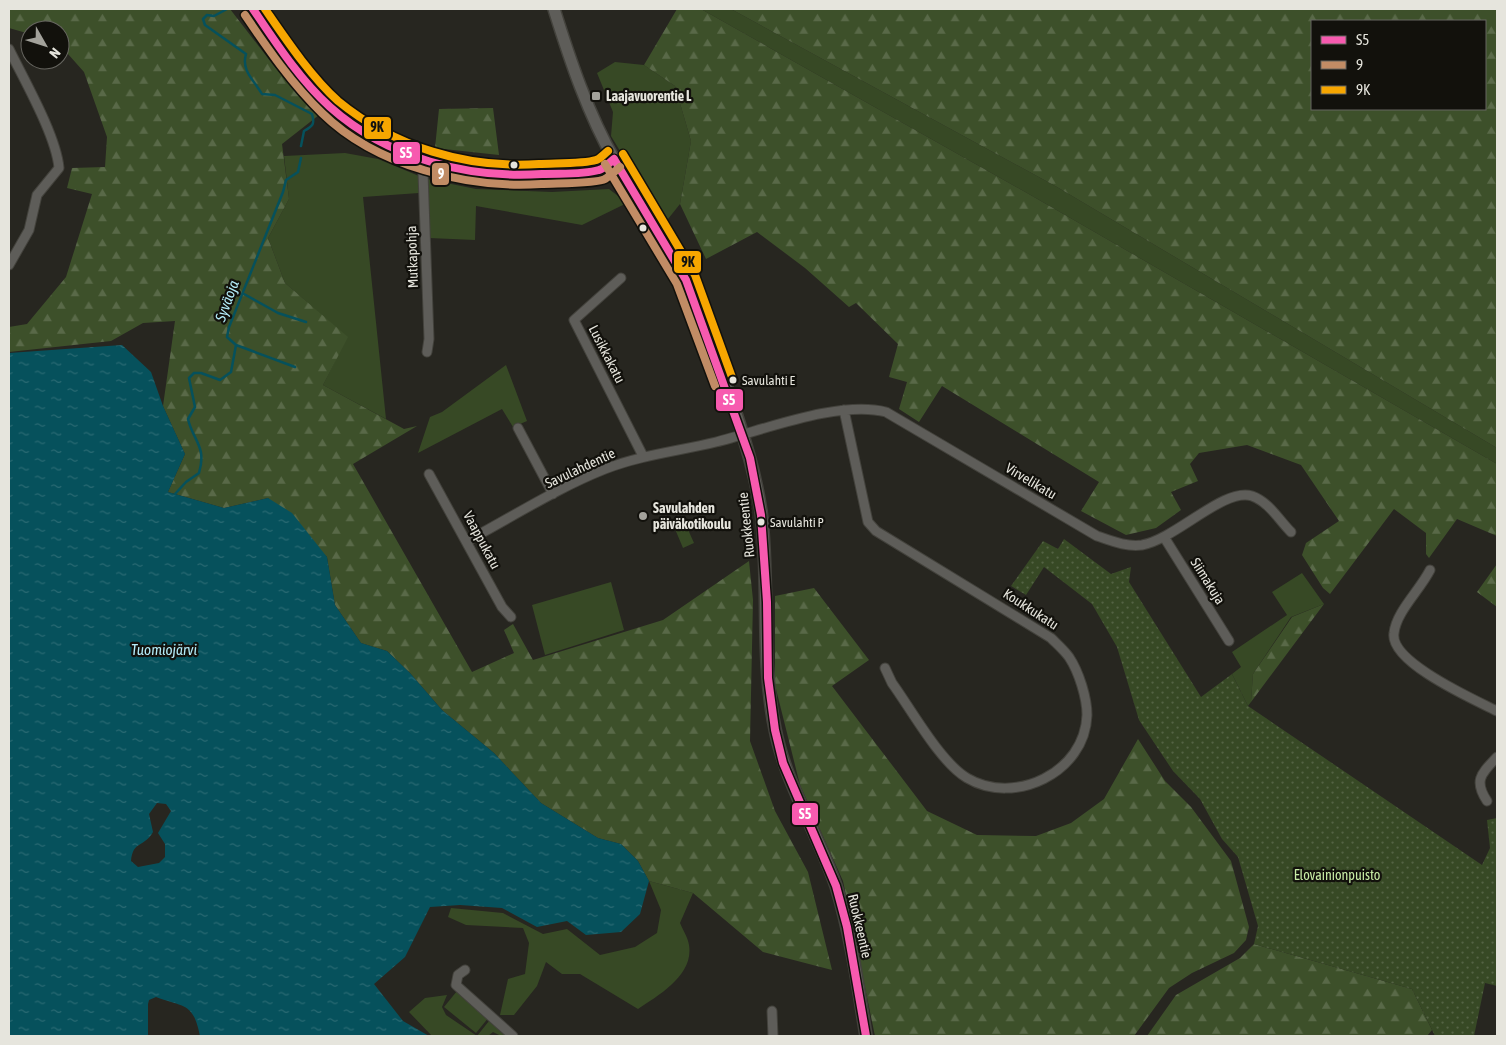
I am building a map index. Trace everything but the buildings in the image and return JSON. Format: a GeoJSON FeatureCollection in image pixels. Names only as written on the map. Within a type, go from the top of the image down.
{"type":"FeatureCollection","features":[{"type":"Feature","properties":{"kind":"street"},"geometry":{"type":"LineString","coordinates":[[253,9],[286,57],[330,107],[369,136],[425,161],[453,168],[513,176],[600,170],[614,159]]}},
{"type":"Feature","properties":{"kind":"street","name":"Ruokkeentie"},"geometry":{"type":"LineString","coordinates":[[554,9],[572,65],[614,159],[686,280],[742,435],[756,480],[761,514],[767,602],[768,678],[775,730],[794,791],[836,886],[849,936],[866,1036]]}},
{"type":"Feature","properties":{"kind":"street"},"geometry":{"type":"LineString","coordinates":[[9,265],[29,230],[37,195],[59,168],[53,145],[10,55]]}},
{"type":"Feature","properties":{"kind":"street","name":"Mutkapohja"},"geometry":{"type":"LineString","coordinates":[[425,161],[423,173],[429,338],[427,352]]}},
{"type":"Feature","properties":{"kind":"street","name":"Lusikkakatu"},"geometry":{"type":"LineString","coordinates":[[621,278],[574,320],[643,456]]}},
{"type":"Feature","properties":{"kind":"street","name":"Virvelikatu"},"geometry":{"type":"LineString","coordinates":[[742,435],[844,410],[871,408],[886,412],[1097,536],[1123,545],[1142,545],[1174,533],[1220,502],[1236,495],[1251,496],[1266,504],[1290,532]]}},
{"type":"Feature","properties":{"kind":"street","name":"Koukkukatu"},"geometry":{"type":"LineString","coordinates":[[844,410],[868,522],[876,531],[1051,638],[1069,657],[1080,681],[1087,713],[1082,737],[1076,750],[1061,768],[1029,786],[1004,789],[976,783],[949,764],[892,683],[885,668]]}},
{"type":"Feature","properties":{"kind":"street"},"geometry":{"type":"LineString","coordinates":[[518,428],[553,494]]}},
{"type":"Feature","properties":{"kind":"street","name":"Savulahdentie"},"geometry":{"type":"LineString","coordinates":[[467,541],[553,494],[604,469],[643,456],[742,435]]}},
{"type":"Feature","properties":{"kind":"street","name":"Vaappukatu"},"geometry":{"type":"LineString","coordinates":[[428,474],[467,541],[502,607],[511,617]]}},
{"type":"Feature","properties":{"kind":"street","name":"Siimakuja"},"geometry":{"type":"LineString","coordinates":[[1164,537],[1229,640]]}},
{"type":"Feature","properties":{"kind":"street"},"geometry":{"type":"LineString","coordinates":[[1430,570],[1420,589],[1397,621],[1393,635],[1399,651],[1445,685],[1497,711]]}},
{"type":"Feature","properties":{"kind":"street"},"geometry":{"type":"LineString","coordinates":[[1487,801],[1479,790],[1479,781],[1485,770],[1497,758]]}},
{"type":"Feature","properties":{"kind":"street"},"geometry":{"type":"LineString","coordinates":[[465,970],[458,975],[456,985],[513,1036]]}},
{"type":"Feature","properties":{"kind":"street"},"geometry":{"type":"LineString","coordinates":[[772,1012],[773,1036]]}},
{"type":"Feature","properties":{"kind":"green space"},"geometry":{"type":"Polygon","coordinates":[[[9,9],[230,9],[274,66],[319,115],[282,144],[289,199],[268,238],[285,283],[348,337],[323,385],[404,429],[417,426],[353,464],[472,672],[514,653],[504,630],[513,624],[533,660],[663,620],[749,561],[753,600],[750,741],[775,811],[808,872],[832,970],[763,952],[693,893],[649,881],[638,861],[621,844],[598,838],[541,803],[494,753],[442,710],[410,673],[387,651],[361,643],[335,605],[327,557],[268,498],[224,508],[168,492],[185,454],[163,406],[175,321],[143,323],[111,341],[9,352],[9,327],[27,324],[66,277],[92,194],[67,188],[72,168],[105,167],[107,137],[84,72],[70,56],[70,20],[20,20],[20,31],[9,28],[9,9]]]}},
{"type":"Feature","properties":{"kind":"green space"},"geometry":{"type":"Polygon","coordinates":[[[677,9],[701,9],[1027,193],[1497,464],[1497,536],[1457,519],[1429,558],[1426,554],[1426,533],[1394,509],[1330,594],[1323,588],[1302,555],[1306,543],[1339,521],[1301,465],[1247,445],[1199,453],[1190,464],[1198,481],[1171,492],[1181,510],[1156,528],[1126,535],[1081,511],[1099,482],[942,386],[919,422],[899,409],[907,382],[889,377],[898,344],[856,303],[849,307],[805,268],[757,232],[706,259],[680,204],[691,141],[675,86],[644,65],[677,9]]]}},
{"type":"Feature","properties":{"kind":"green space"},"geometry":{"type":"Polygon","coordinates":[[[701,9],[731,9],[1057,187],[1497,448],[1497,464],[1027,193],[701,9]]]}},
{"type":"Feature","properties":{"kind":"green space"},"geometry":{"type":"Polygon","coordinates":[[[731,9],[1497,9],[1497,448],[1057,187],[731,9]]]}},
{"type":"Feature","properties":{"kind":"green space"},"geometry":{"type":"Polygon","coordinates":[[[615,62],[644,65],[675,86],[691,141],[680,204],[664,224],[611,136],[613,112],[597,73],[615,62]]]}},
{"type":"Feature","properties":{"kind":"green space"},"geometry":{"type":"Polygon","coordinates":[[[493,108],[499,155],[435,148],[439,109],[493,108]]]}},
{"type":"Feature","properties":{"kind":"green space"},"geometry":{"type":"Polygon","coordinates":[[[345,153],[378,159],[419,176],[419,193],[363,197],[386,419],[323,385],[347,337],[285,283],[268,238],[289,199],[284,156],[345,153]]]}},
{"type":"Feature","properties":{"kind":"green space"},"geometry":{"type":"Polygon","coordinates":[[[427,179],[476,189],[552,192],[609,189],[627,203],[582,225],[476,206],[475,240],[429,238],[427,179]]]}},
{"type":"Feature","properties":{"kind":"green space"},"geometry":{"type":"Polygon","coordinates":[[[506,365],[527,421],[513,427],[502,409],[418,453],[430,417],[442,412],[506,365]]]}},
{"type":"Feature","properties":{"kind":"green space"},"geometry":{"type":"Polygon","coordinates":[[[686,525],[694,543],[683,548],[675,529],[686,525]]]}},
{"type":"Feature","properties":{"kind":"green space","name":"Elovainionpuisto"},"geometry":{"type":"Polygon","coordinates":[[[1064,539],[1111,574],[1131,567],[1129,582],[1201,697],[1232,674],[1248,706],[1482,865],[1490,848],[1487,820],[1497,818],[1497,986],[1485,983],[1474,1036],[1435,1036],[1412,989],[1254,944],[1258,926],[1238,857],[1222,839],[1200,799],[1173,771],[1139,720],[1117,647],[1092,604],[1044,567],[1026,595],[1011,586],[1043,541],[1058,549],[1064,539]]]}},
{"type":"Feature","properties":{"kind":"green space"},"geometry":{"type":"Polygon","coordinates":[[[1497,564],[1497,607],[1477,592],[1497,564]]]}},
{"type":"Feature","properties":{"kind":"green space"},"geometry":{"type":"Polygon","coordinates":[[[1302,573],[1324,604],[1291,617],[1253,674],[1251,702],[1248,706],[1232,674],[1241,667],[1232,652],[1287,615],[1272,592],[1302,573]]]}},
{"type":"Feature","properties":{"kind":"green space"},"geometry":{"type":"Polygon","coordinates":[[[611,582],[624,630],[545,655],[532,605],[611,582]]]}},
{"type":"Feature","properties":{"kind":"green space"},"geometry":{"type":"Polygon","coordinates":[[[814,588],[869,660],[832,686],[927,811],[977,835],[1036,836],[1071,823],[1104,799],[1138,739],[1165,781],[1191,807],[1231,861],[1249,927],[1246,940],[1234,953],[1192,973],[1169,988],[1134,1036],[875,1036],[843,881],[800,785],[775,685],[775,596],[814,588]]]}},
{"type":"Feature","properties":{"kind":"green space"},"geometry":{"type":"Polygon","coordinates":[[[1324,604],[1251,702],[1253,674],[1292,617],[1324,604]]]}},
{"type":"Feature","properties":{"kind":"green space"},"geometry":{"type":"Polygon","coordinates":[[[649,881],[693,893],[680,923],[687,937],[689,956],[681,975],[665,991],[638,1009],[580,974],[562,974],[546,962],[537,986],[514,1015],[500,1015],[508,979],[525,974],[529,943],[523,928],[466,925],[448,917],[451,908],[503,913],[543,934],[567,929],[600,955],[635,947],[657,933],[661,910],[649,881]]]}},
{"type":"Feature","properties":{"kind":"green space"},"geometry":{"type":"Polygon","coordinates":[[[1254,944],[1412,989],[1432,1030],[1427,1036],[1147,1036],[1176,995],[1240,958],[1254,944]]]}},
{"type":"Feature","properties":{"kind":"green space"},"geometry":{"type":"Polygon","coordinates":[[[457,991],[489,1017],[476,1033],[444,1007],[457,991]]]}},
{"type":"Feature","properties":{"kind":"green space"},"geometry":{"type":"Polygon","coordinates":[[[447,995],[442,1007],[446,1015],[477,1036],[432,1036],[409,1012],[425,998],[447,995]]]}},
{"type":"Feature","properties":{"kind":"green space"},"geometry":{"type":"Polygon","coordinates":[[[489,1021],[496,1024],[509,1036],[501,1036],[493,1032],[488,1036],[477,1036],[489,1021]]]}},
{"type":"Feature","properties":{"kind":"water","name":"Tuomiojärvi"},"geometry":{"type":"Polygon","coordinates":[[[122,345],[151,372],[163,406],[185,454],[168,492],[224,508],[268,498],[292,513],[327,557],[335,605],[361,643],[387,651],[410,673],[442,710],[494,753],[541,803],[598,838],[621,844],[638,861],[649,881],[640,914],[621,932],[586,935],[567,921],[537,927],[502,908],[460,905],[430,907],[405,957],[374,984],[403,1021],[429,1036],[200,1036],[191,1012],[181,1005],[156,997],[149,1000],[148,1004],[148,1036],[9,1036],[9,353],[122,345]],[[157,803],[149,814],[153,832],[150,837],[136,847],[132,854],[131,861],[138,867],[159,863],[165,857],[165,844],[158,833],[171,811],[166,804],[157,803]]]}},
{"type":"Feature","properties":{"kind":"waterway","name":"Syväoja"},"geometry":{"type":"LineString","coordinates":[[227,9],[214,16],[207,15],[203,19],[205,25],[246,54],[245,65],[249,75],[262,94],[275,95],[312,114],[313,122],[304,131],[301,146]]}},
{"type":"Feature","properties":{"kind":"waterway","name":"Syväoja"},"geometry":{"type":"LineString","coordinates":[[175,494],[186,482],[199,473],[201,464],[200,450],[188,419],[195,407],[189,378],[194,373],[201,373],[220,380],[231,372],[236,345],[227,337],[229,327],[283,192],[286,180],[298,172],[301,158]]}},
{"type":"Feature","properties":{"kind":"waterway"},"geometry":{"type":"LineString","coordinates":[[244,294],[278,313],[306,322]]}},
{"type":"Feature","properties":{"kind":"waterway"},"geometry":{"type":"LineString","coordinates":[[236,345],[295,367]]}},
{"type":"Feature","properties":{"kind":"transit line","name":"S5"},"geometry":{"type":"LineString","coordinates":[[253,9],[299,73],[330,107],[352,125],[377,140],[403,152],[430,162],[457,168],[514,175],[592,172],[603,168],[614,159]]}},
{"type":"Feature","properties":{"kind":"transit line","name":"9K"},"geometry":{"type":"LineString","coordinates":[[265,9],[308,69],[338,101],[383,131],[407,142],[432,152],[459,158],[485,163],[512,165],[591,161],[599,159],[608,151]]}},
{"type":"Feature","properties":{"kind":"transit line","name":"9"},"geometry":{"type":"LineString","coordinates":[[245,15],[291,78],[322,113],[344,131],[369,147],[396,160],[454,178],[513,185],[600,181],[607,178],[620,167]]}},
{"type":"Feature","properties":{"kind":"transit line","name":"9K"},"geometry":{"type":"LineString","coordinates":[[623,154],[695,275],[733,380]]}},
{"type":"Feature","properties":{"kind":"transit line","name":"S5"},"geometry":{"type":"LineString","coordinates":[[614,159],[686,280],[750,458],[761,515],[767,602],[768,678],[775,730],[783,763],[836,886],[847,927],[866,1036]]}},
{"type":"Feature","properties":{"kind":"transit line","name":"9"},"geometry":{"type":"LineString","coordinates":[[605,164],[677,284],[715,386]]}},
{"type":"Feature","properties":{"kind":"place","name":"Laajavuorentie L"},"geometry":{"type":"Point","coordinates":[596,96]}},
{"type":"Feature","properties":{"kind":"place","name":"Savulahti E"},"geometry":{"type":"Point","coordinates":[733,380]}},
{"type":"Feature","properties":{"kind":"place","name":"Savulahden päiväkotikoulu"},"geometry":{"type":"Point","coordinates":[643,516]}},
{"type":"Feature","properties":{"kind":"place","name":"Savulahti P"},"geometry":{"type":"Point","coordinates":[761,522]}}]}
